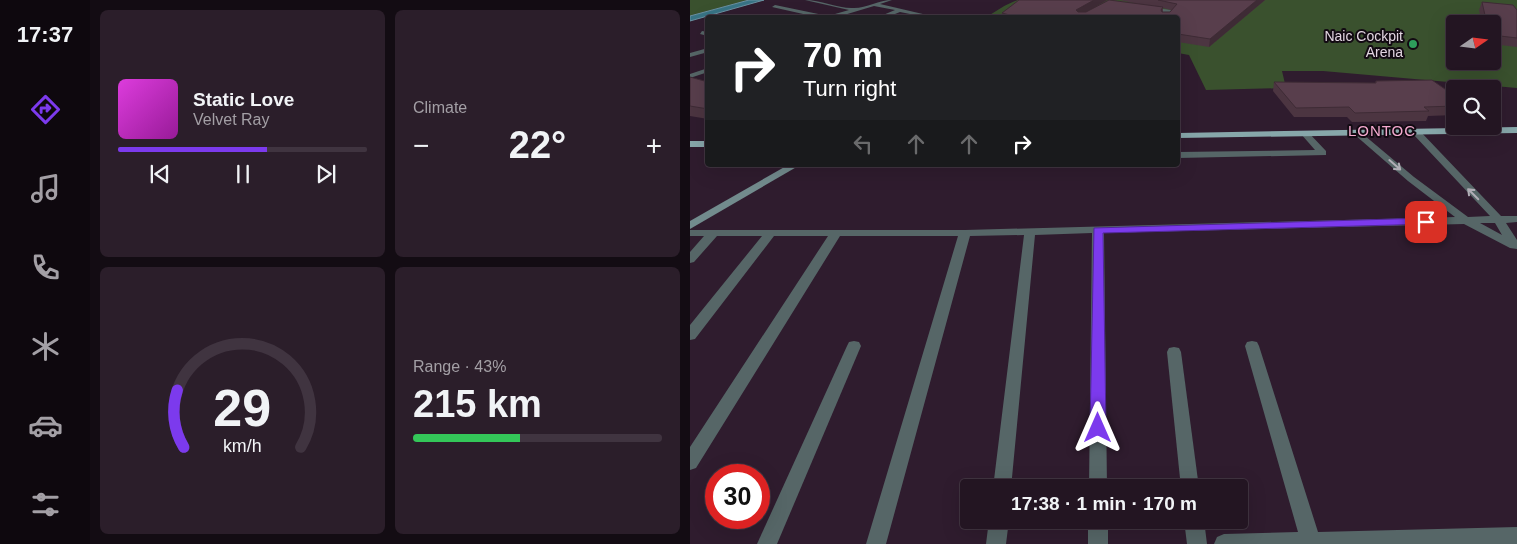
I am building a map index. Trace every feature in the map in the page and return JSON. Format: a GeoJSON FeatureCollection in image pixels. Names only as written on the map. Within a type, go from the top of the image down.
{"type":"FeatureCollection","features":[{"type":"Feature","properties":{"kind":"main road"},"geometry":{"type":"LineString","coordinates":[[1180,136],[1517,130]]}},
{"type":"Feature","properties":{"kind":"street"},"geometry":{"type":"LineString","coordinates":[[807,0],[854,10]]}},
{"type":"Feature","properties":{"kind":"street"},"geometry":{"type":"LineString","coordinates":[[835,15],[874,2],[887,1]]}},
{"type":"Feature","properties":{"kind":"street"},"geometry":{"type":"LineString","coordinates":[[874,2],[926,15]]}},
{"type":"Feature","properties":{"kind":"street"},"geometry":{"type":"LineString","coordinates":[[775,7],[817,15]]}},
{"type":"Feature","properties":{"kind":"street"},"geometry":{"type":"LineString","coordinates":[[1144,8],[1172,12],[1168,15]]}},
{"type":"Feature","properties":{"kind":"street"},"geometry":{"type":"LineString","coordinates":[[887,15],[901,10]]}},
{"type":"Feature","properties":{"kind":"street"},"geometry":{"type":"LineString","coordinates":[[690,55],[705,51]]}},
{"type":"Feature","properties":{"kind":"street"},"geometry":{"type":"LineString","coordinates":[[690,76],[705,71]]}},
{"type":"Feature","properties":{"kind":"street"},"geometry":{"type":"LineString","coordinates":[[1416,132],[1459,180],[1498,219],[1516,247]]}},
{"type":"Feature","properties":{"kind":"street"},"geometry":{"type":"LineString","coordinates":[[1358,133],[1411,179],[1465,220],[1516,247]]}},
{"type":"Feature","properties":{"kind":"street"},"geometry":{"type":"LineString","coordinates":[[1180,155],[1323,153],[1305,134]]}},
{"type":"Feature","properties":{"kind":"street"},"geometry":{"type":"LineString","coordinates":[[690,226],[792,167]]}},
{"type":"Feature","properties":{"kind":"street"},"geometry":{"type":"LineString","coordinates":[[690,233],[1030,232],[1517,219]]}},
{"type":"Feature","properties":{"kind":"street"},"geometry":{"type":"LineString","coordinates":[[1098,230],[1098,479]]}},
{"type":"Feature","properties":{"kind":"street"},"geometry":{"type":"LineString","coordinates":[[690,335],[772,232]]}},
{"type":"Feature","properties":{"kind":"street"},"geometry":{"type":"LineString","coordinates":[[690,462],[836,232]]}},
{"type":"Feature","properties":{"kind":"street"},"geometry":{"type":"LineString","coordinates":[[1003,479],[1030,232]]}},
{"type":"Feature","properties":{"kind":"street"},"geometry":{"type":"LineString","coordinates":[[690,259],[714,233]]}},
{"type":"Feature","properties":{"kind":"street"},"geometry":{"type":"LineString","coordinates":[[876,544],[965,233]]}},
{"type":"Feature","properties":{"kind":"street"},"geometry":{"type":"LineString","coordinates":[[766,544],[854,346]]}},
{"type":"Feature","properties":{"kind":"street"},"geometry":{"type":"LineString","coordinates":[[1252,346],[1311,542]]}},
{"type":"Feature","properties":{"kind":"street"},"geometry":{"type":"LineString","coordinates":[[1174,352],[1189,479]]}},
{"type":"Feature","properties":{"kind":"street"},"geometry":{"type":"LineString","coordinates":[[996,544],[998,529]]}},
{"type":"Feature","properties":{"kind":"street"},"geometry":{"type":"LineString","coordinates":[[1098,529],[1098,544]]}},
{"type":"Feature","properties":{"kind":"street"},"geometry":{"type":"LineString","coordinates":[[1195,529],[1197,544]]}},
{"type":"Feature","properties":{"kind":"street"},"geometry":{"type":"LineString","coordinates":[[1224,544],[1517,536]]}},
{"type":"Feature","properties":{"kind":"green space"},"geometry":{"type":"Polygon","coordinates":[[[690,0],[749,0],[690,16],[690,0]]]}},
{"type":"Feature","properties":{"kind":"green space"},"geometry":{"type":"Polygon","coordinates":[[[1018,0],[1517,0],[1517,88],[1501,87],[1501,80],[1446,80],[1446,82],[1323,71],[1282,71],[1286,88],[1206,90],[1189,55],[1180,53],[1180,15],[989,15],[1018,0]]]}},
{"type":"Feature","properties":{"kind":"water"},"geometry":{"type":"Polygon","coordinates":[[[749,0],[764,0],[711,15],[705,15],[705,17],[690,21],[690,16],[749,0]]]}},
{"type":"Feature","properties":{"kind":"building"},"geometry":{"type":"Polygon","coordinates":[[[1019,0],[1094,0],[1076,10],[1078,12],[1086,12],[1109,0],[1163,7],[1162,12],[1170,12],[1177,4],[1158,0],[1257,0],[1210,39],[1180,34],[1180,15],[1010,15],[1002,13],[1019,0]]]}},
{"type":"Feature","properties":{"kind":"building"},"geometry":{"type":"Polygon","coordinates":[[[1482,2],[1513,5],[1517,10],[1517,38],[1501,36],[1501,15],[1485,15],[1482,2]]]}},
{"type":"Feature","properties":{"kind":"building"},"geometry":{"type":"Polygon","coordinates":[[[690,77],[705,81],[705,108],[690,106],[690,77]]]}},
{"type":"Feature","properties":{"kind":"building"},"geometry":{"type":"Polygon","coordinates":[[[1432,80],[1446,90],[1446,106],[1424,107],[1429,111],[1355,113],[1349,107],[1296,108],[1274,82],[1376,83],[1376,81],[1432,80]]]}},
{"type":"Feature","properties":{"kind":"place","name":"Naic Cockpit Arena"},"geometry":{"type":"Point","coordinates":[1413,44]}},
{"type":"Feature","properties":{"kind":"district","name":"LONTOC"},"geometry":{"type":"Point","coordinates":[1382,131]}},
{"type":"Feature","properties":{"kind":"route"},"geometry":{"type":"LineString","coordinates":[[1098,428],[1098,230],[1426,222]]}}]}
